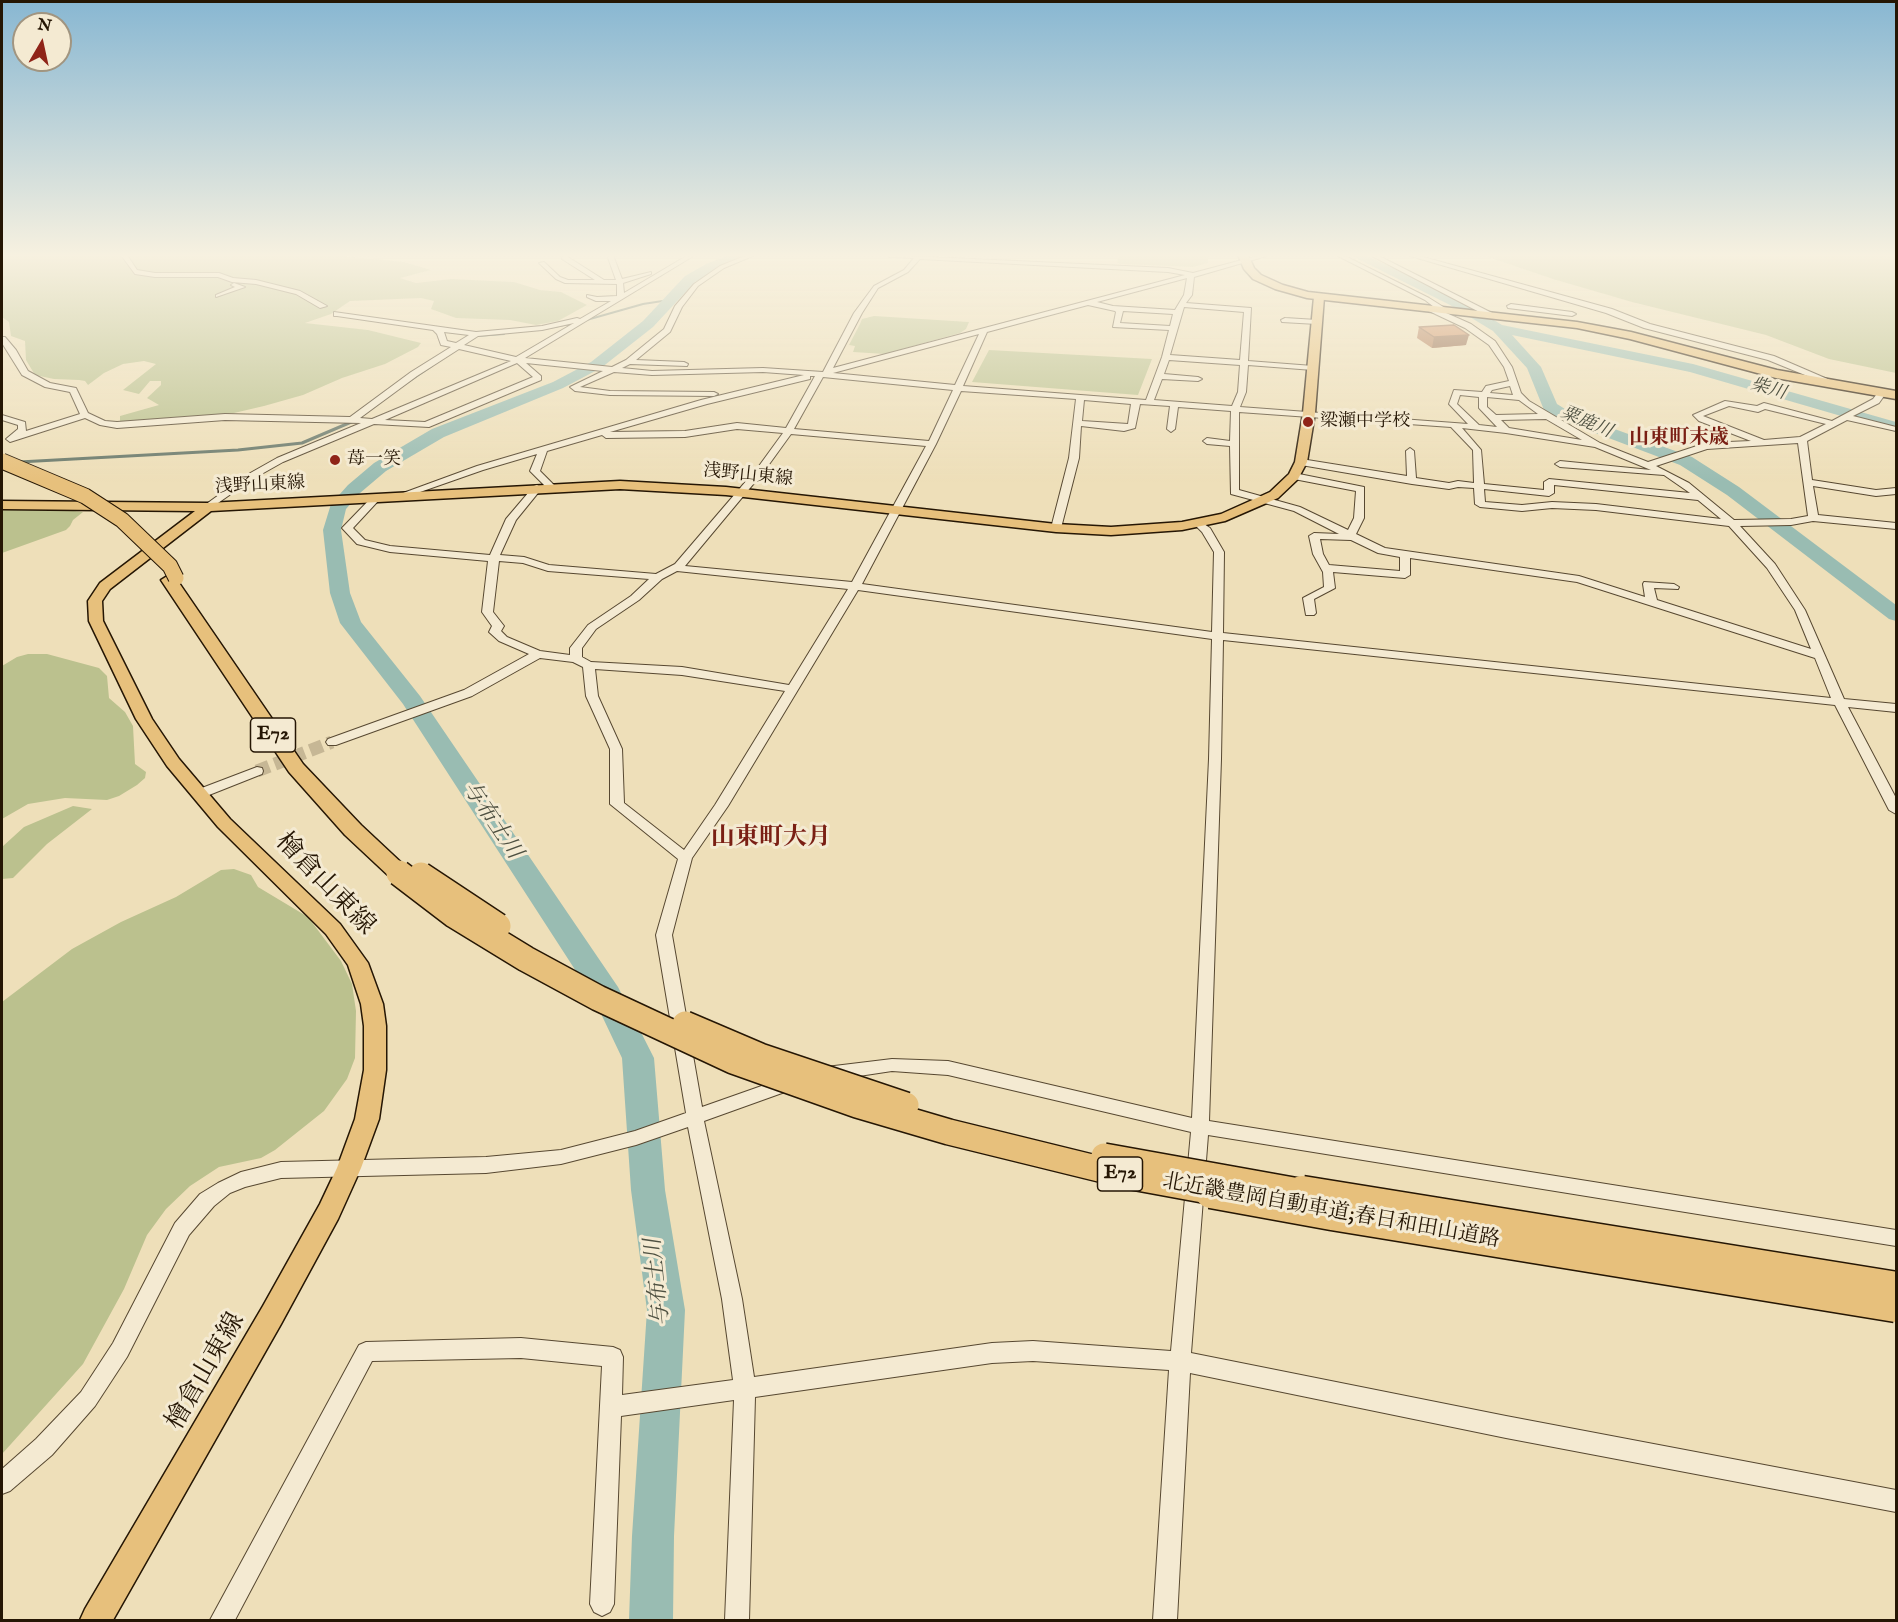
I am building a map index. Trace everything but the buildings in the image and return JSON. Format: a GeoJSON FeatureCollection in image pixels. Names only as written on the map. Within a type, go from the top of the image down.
{"type":"FeatureCollection","features":[{"type":"Feature","properties":{"kind":"highway"},"geometry":{"type":"LineString","coordinates":[[1607,331],[1776,374],[1896,395]]}},
{"type":"Feature","properties":{"kind":"highway","name":"北近畿豊岡自動車道;春日和田山道路"},"geometry":{"type":"LineString","coordinates":[[2,465],[35,478],[101,517],[131,540],[172,579],[296,768],[353,830],[454,915],[526,959],[598,998],[733,1061],[858,1105],[949,1132],[1132,1176],[1320,1212],[1896,1306]]}},
{"type":"Feature","properties":{"kind":"highway","name":"北近畿豊岡自動車道;春日和田山道路"},"geometry":{"type":"LineString","coordinates":[[2,465],[85,496],[122,520],[170,566],[172,579]]}},
{"type":"Feature","properties":{"kind":"highway","name":"北近畿豊岡自動車道;春日和田山道路"},"geometry":{"type":"LineString","coordinates":[[403,870],[436,884],[499,927],[570,969],[649,1009],[760,1056],[908,1106],[1039,1142],[1155,1166],[1896,1288]]}},
{"type":"Feature","properties":{"kind":"main road","name":"浅野山東線"},"geometry":{"type":"LineString","coordinates":[[2,505],[208,507],[550,487],[648,486],[741,493],[1056,528],[1136,531],[1198,523],[1225,517],[1264,500],[1274,495],[1294,477],[1301,462],[1309,413],[1316,331]]}},
{"type":"Feature","properties":{"kind":"main road","name":"檜倉山東線"},"geometry":{"type":"LineString","coordinates":[[96,1620],[278,1306],[349,1168],[367,1119],[375,1070],[375,1026],[366,983],[358,963],[333,929],[241,841],[173,762],[144,719],[96,621],[94,608],[99,593],[111,580],[208,507]]}},
{"type":"Feature","properties":{"kind":"street"},"geometry":{"type":"LineString","coordinates":[[438,331],[444,343],[518,360],[611,370],[652,373],[735,371],[823,373],[956,388],[1476,427],[1597,445],[1652,464],[1670,476],[1732,523],[1771,566],[1800,610],[1839,701],[1896,810]]}},
{"type":"Feature","properties":{"kind":"street"},"geometry":{"type":"LineString","coordinates":[[450,331],[476,334],[512,331]]}},
{"type":"Feature","properties":{"kind":"street"},"geometry":{"type":"LineString","coordinates":[[208,507],[269,465],[466,384],[518,360],[567,331]]}},
{"type":"Feature","properties":{"kind":"street"},"geometry":{"type":"LineString","coordinates":[[666,331],[629,362],[574,387],[575,389],[610,393],[734,395]]}},
{"type":"Feature","properties":{"kind":"street"},"geometry":{"type":"LineString","coordinates":[[685,858],[617,804],[616,749],[592,696],[576,648],[592,627],[635,598],[658,577],[676,568],[741,493],[789,430],[848,331]]}},
{"type":"Feature","properties":{"kind":"street"},"geometry":{"type":"LineString","coordinates":[[400,496],[428,485],[543,450],[734,395],[984,331]]}},
{"type":"Feature","properties":{"kind":"street"},"geometry":{"type":"LineString","coordinates":[[737,1620],[738,1390],[726,1267],[688,1119],[676,996],[664,934],[685,858],[721,806],[855,586],[932,444],[984,331]]}},
{"type":"Feature","properties":{"kind":"street"},"geometry":{"type":"LineString","coordinates":[[1149,402],[1166,357],[1171,331]]}},
{"type":"Feature","properties":{"kind":"street"},"geometry":{"type":"LineString","coordinates":[[1246,331],[1242,392],[1235,408],[1234,492],[1297,509],[1382,551],[1579,579],[1820,656]]}},
{"type":"Feature","properties":{"kind":"street"},"geometry":{"type":"LineString","coordinates":[[1475,331],[1492,343],[1508,367],[1521,398],[1546,417],[1597,445]]}},
{"type":"Feature","properties":{"kind":"street"},"geometry":{"type":"LineString","coordinates":[[1665,331],[1771,358],[1838,386]]}},
{"type":"Feature","properties":{"kind":"street"},"geometry":{"type":"LineString","coordinates":[[352,420],[476,334]]}},
{"type":"Feature","properties":{"kind":"street"},"geometry":{"type":"LineString","coordinates":[[2,339],[13,352],[25,373],[48,385],[73,390],[85,416]]}},
{"type":"Feature","properties":{"kind":"street"},"geometry":{"type":"LineString","coordinates":[[1166,357],[1313,368]]}},
{"type":"Feature","properties":{"kind":"street"},"geometry":{"type":"LineString","coordinates":[[6,441],[85,416],[104,423],[117,424],[225,417],[352,420],[426,425],[538,378],[518,360]]}},
{"type":"Feature","properties":{"kind":"street"},"geometry":{"type":"LineString","coordinates":[[629,362],[730,366],[735,371]]}},
{"type":"Feature","properties":{"kind":"street"},"geometry":{"type":"LineString","coordinates":[[1159,376],[1198,379]]}},
{"type":"Feature","properties":{"kind":"street"},"geometry":{"type":"LineString","coordinates":[[1506,430],[1483,408],[1483,396],[1489,388],[1514,383]]}},
{"type":"Feature","properties":{"kind":"street"},"geometry":{"type":"LineString","coordinates":[[1476,427],[1453,404],[1457,392],[1521,398]]}},
{"type":"Feature","properties":{"kind":"street"},"geometry":{"type":"LineString","coordinates":[[1652,464],[1682,452],[1706,446],[1802,440],[1876,401],[1882,393]]}},
{"type":"Feature","properties":{"kind":"street"},"geometry":{"type":"LineString","coordinates":[[1056,528],[1074,458],[1080,397]]}},
{"type":"Feature","properties":{"kind":"street"},"geometry":{"type":"LineString","coordinates":[[1077,423],[1124,428],[1132,426],[1136,401]]}},
{"type":"Feature","properties":{"kind":"street"},"geometry":{"type":"LineString","coordinates":[[1762,442],[1750,435],[1702,419],[1697,415],[1728,403],[1758,409],[1764,406],[1832,423]]}},
{"type":"Feature","properties":{"kind":"street"},"geometry":{"type":"LineString","coordinates":[[1171,429],[1174,404]]}},
{"type":"Feature","properties":{"kind":"street"},"geometry":{"type":"LineString","coordinates":[[2,417],[18,421],[23,426],[20,433],[6,441]]}},
{"type":"Feature","properties":{"kind":"street"},"geometry":{"type":"LineString","coordinates":[[1493,418],[1546,417]]}},
{"type":"Feature","properties":{"kind":"street"},"geometry":{"type":"LineString","coordinates":[[1845,417],[1896,429]]}},
{"type":"Feature","properties":{"kind":"street"},"geometry":{"type":"LineString","coordinates":[[1454,425],[1477,450],[1477,486],[1480,504],[1522,508],[1552,505],[1596,507],[1749,524],[1791,522],[1813,518],[1896,526]]}},
{"type":"Feature","properties":{"kind":"street"},"geometry":{"type":"LineString","coordinates":[[598,435],[625,437],[686,434],[737,426],[932,444]]}},
{"type":"Feature","properties":{"kind":"street"},"geometry":{"type":"LineString","coordinates":[[1802,440],[1813,518]]}},
{"type":"Feature","properties":{"kind":"street"},"geometry":{"type":"LineString","coordinates":[[1207,441],[1234,444]]}},
{"type":"Feature","properties":{"kind":"street"},"geometry":{"type":"LineString","coordinates":[[543,450],[536,471],[550,487]]}},
{"type":"Feature","properties":{"kind":"street"},"geometry":{"type":"LineString","coordinates":[[1410,451],[1412,481]]}},
{"type":"Feature","properties":{"kind":"street"},"geometry":{"type":"LineString","coordinates":[[1301,462],[1449,486],[1458,484],[1549,493],[1549,482],[1700,497]]}},
{"type":"Feature","properties":{"kind":"street"},"geometry":{"type":"LineString","coordinates":[[1560,464],[1670,476]]}},
{"type":"Feature","properties":{"kind":"street"},"geometry":{"type":"LineString","coordinates":[[1294,477],[1361,489],[1359,518],[1350,537]]}},
{"type":"Feature","properties":{"kind":"street"},"geometry":{"type":"LineString","coordinates":[[1807,482],[1876,493],[1896,491]]}},
{"type":"Feature","properties":{"kind":"street"},"geometry":{"type":"LineString","coordinates":[[537,488],[511,519],[494,558],[487,612],[498,626],[495,632],[504,639],[538,654],[582,662],[682,671],[794,689]]}},
{"type":"Feature","properties":{"kind":"street"},"geometry":{"type":"LineString","coordinates":[[372,498],[347,528],[361,542],[417,552],[524,560],[548,567],[658,577]]}},
{"type":"Feature","properties":{"kind":"street"},"geometry":{"type":"LineString","coordinates":[[1165,1620],[1180,1361],[1200,1127],[1218,636],[1219,552],[1206,530],[1198,523]]}},
{"type":"Feature","properties":{"kind":"street"},"geometry":{"type":"LineString","coordinates":[[1310,613],[1308,598],[1330,588],[1326,568],[1318,554],[1314,536],[1350,537]]}},
{"type":"Feature","properties":{"kind":"street"},"geometry":{"type":"LineString","coordinates":[[1326,568],[1405,575],[1405,555]]}},
{"type":"Feature","properties":{"kind":"street"},"geometry":{"type":"LineString","coordinates":[[676,568],[855,586],[1218,636],[1896,708]]}},
{"type":"Feature","properties":{"kind":"street"},"geometry":{"type":"LineString","coordinates":[[1652,602],[1648,584],[1674,587]]}},
{"type":"Feature","properties":{"kind":"street"},"geometry":{"type":"LineString","coordinates":[[332,742],[468,693],[538,654]]}},
{"type":"Feature","properties":{"kind":"street"},"geometry":{"type":"LineString","coordinates":[[199,794],[256,771]]}},
{"type":"Feature","properties":{"kind":"street"},"geometry":{"type":"LineString","coordinates":[[2,1484],[44,1447],[88,1399],[120,1350],[182,1228],[207,1200],[241,1180],[281,1170],[486,1165],[553,1159],[587,1152],[813,1077],[862,1067],[920,1065],[976,1073],[1200,1127],[1896,1239]]}},
{"type":"Feature","properties":{"kind":"street"},"geometry":{"type":"LineString","coordinates":[[222,1620],[366,1352],[521,1348],[613,1357],[618,1406],[602,1604]]}},
{"type":"Feature","properties":{"kind":"street"},"geometry":{"type":"LineString","coordinates":[[618,1406],[992,1353],[1033,1351],[1180,1361],[1896,1502]]}},
{"type":"Feature","properties":{"kind":"green space"},"geometry":{"type":"Polygon","coordinates":[[[10,331],[371,331],[421,343],[418,347],[385,364],[342,378],[303,395],[264,406],[234,413],[169,421],[126,422],[120,421],[120,416],[159,405],[147,398],[161,385],[161,381],[150,381],[139,394],[123,390],[156,364],[144,361],[123,364],[104,373],[88,385],[85,381],[54,379],[35,375],[26,360],[25,341],[11,336],[10,331]]]}},
{"type":"Feature","properties":{"kind":"green space"},"geometry":{"type":"Polygon","coordinates":[[[856,331],[963,331],[885,354],[853,352],[855,346],[849,345],[856,331]]]}},
{"type":"Feature","properties":{"kind":"green space"},"geometry":{"type":"Polygon","coordinates":[[[1749,331],[1896,331],[1896,373],[1829,359],[1749,331]]]}},
{"type":"Feature","properties":{"kind":"green space"},"geometry":{"type":"Polygon","coordinates":[[[989,350],[1152,359],[1138,395],[972,382],[989,350]]]}},
{"type":"Feature","properties":{"kind":"green space"},"geometry":{"type":"Polygon","coordinates":[[[56,509],[83,512],[66,530],[2,553],[2,510],[56,509]]]}},
{"type":"Feature","properties":{"kind":"green space"},"geometry":{"type":"Polygon","coordinates":[[[28,654],[47,654],[99,668],[107,676],[109,698],[125,712],[133,726],[135,764],[146,772],[145,778],[119,796],[107,800],[65,798],[28,804],[2,819],[2,666],[17,657],[28,654]]]}},
{"type":"Feature","properties":{"kind":"green space"},"geometry":{"type":"Polygon","coordinates":[[[73,806],[92,809],[47,844],[13,878],[2,879],[2,847],[24,827],[73,806]]]}},
{"type":"Feature","properties":{"kind":"green space"},"geometry":{"type":"Polygon","coordinates":[[[234,869],[251,875],[258,887],[308,917],[341,961],[352,984],[356,1011],[355,1058],[347,1079],[324,1111],[275,1150],[261,1158],[219,1167],[190,1186],[166,1209],[147,1235],[124,1289],[83,1364],[2,1454],[2,1002],[72,949],[121,922],[176,897],[221,870],[234,869]]]}},
{"type":"Feature","properties":{"kind":"waterway","name":"与布土川"},"geometry":{"type":"LineString","coordinates":[[640,331],[596,365],[558,385],[438,433],[380,467],[354,489],[337,508],[332,530],[340,593],[351,623],[412,701],[607,995],[638,1058],[648,1190],[666,1310],[653,1536],[651,1620]]}},
{"type":"Feature","properties":{"kind":"waterway","name":"粟鹿川"},"geometry":{"type":"LineString","coordinates":[[1500,331],[1534,367],[1550,407],[1567,417],[1686,461],[1733,491],[1896,615]]}},
{"type":"Feature","properties":{"kind":"waterway","name":"柴川"},"geometry":{"type":"LineString","coordinates":[[1511,331],[1693,368],[1896,427]]}},
{"type":"Feature","properties":{"kind":"waterway"},"geometry":{"type":"LineString","coordinates":[[471,340],[477,336],[504,334]]}},
{"type":"Feature","properties":{"kind":"waterway"},"geometry":{"type":"LineString","coordinates":[[404,385],[432,366]]}},
{"type":"Feature","properties":{"kind":"waterway"},"geometry":{"type":"LineString","coordinates":[[19,462],[238,450],[302,443],[356,420]]}},
{"type":"Feature","properties":{"kind":"tunnel"},"geometry":{"type":"LineString","coordinates":[[257,771],[332,742]]}},
{"type":"Feature","properties":{"kind":"place","name":"梁瀬中学校"},"geometry":{"type":"Point","coordinates":[1308,422]}},
{"type":"Feature","properties":{"kind":"place","name":"苺一笑"},"geometry":{"type":"Point","coordinates":[335,460]}},
{"type":"Feature","properties":{"kind":"district","name":"山東町末歳"},"geometry":{"type":"Point","coordinates":[1679,439]}},
{"type":"Feature","properties":{"kind":"district","name":"山東町大月"},"geometry":{"type":"Point","coordinates":[771,839]}}]}
